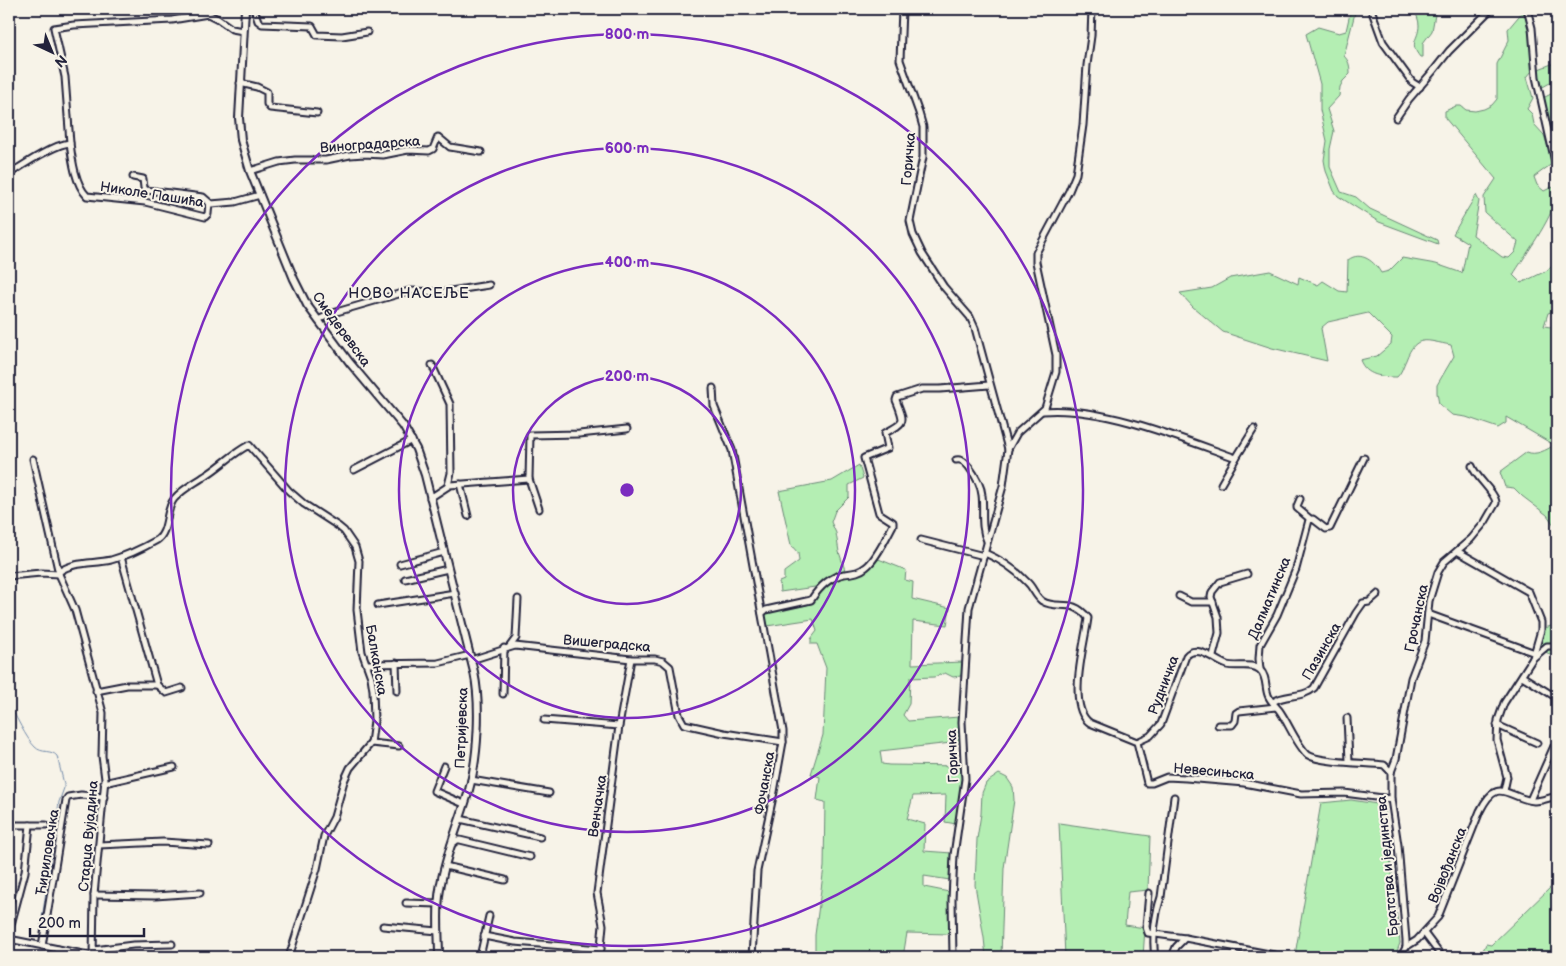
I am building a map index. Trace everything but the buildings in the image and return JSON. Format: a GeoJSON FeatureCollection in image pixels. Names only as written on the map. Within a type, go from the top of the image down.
{"type":"FeatureCollection","features":[{"type":"Feature","properties":{"kind":"main road","name":"Смедеревска"},"geometry":{"type":"LineString","coordinates":[[245,9],[239,130],[250,171],[298,287],[318,320],[351,365],[396,417],[412,440],[422,464],[454,594]]}},
{"type":"Feature","properties":{"kind":"main road","name":"Петријевска"},"geometry":{"type":"LineString","coordinates":[[439,957],[438,904],[440,889],[471,780],[475,756],[476,678],[454,594]]}},
{"type":"Feature","properties":{"kind":"street"},"geometry":{"type":"LineString","coordinates":[[254,9],[258,21],[262,24],[312,26],[317,35],[342,36],[367,32]]}},
{"type":"Feature","properties":{"kind":"street","name":"Горичка"},"geometry":{"type":"LineString","coordinates":[[1008,449],[1018,433],[1043,411],[1048,403],[1053,385],[1056,362],[1036,262],[1036,253],[1070,191],[1076,174],[1083,125],[1092,9]]}},
{"type":"Feature","properties":{"kind":"street"},"geometry":{"type":"LineString","coordinates":[[1371,9],[1383,42],[1388,50],[1412,82],[1420,87]]}},
{"type":"Feature","properties":{"kind":"street"},"geometry":{"type":"LineString","coordinates":[[1396,118],[1448,51],[1491,9]]}},
{"type":"Feature","properties":{"kind":"street"},"geometry":{"type":"LineString","coordinates":[[1527,9],[1532,28],[1536,77],[1557,171]]}},
{"type":"Feature","properties":{"kind":"street","name":"Горичка"},"geometry":{"type":"LineString","coordinates":[[901,12],[900,60],[923,127],[923,157],[910,221],[922,253],[944,287],[970,317],[975,328],[1008,449],[1003,486],[969,608],[962,722],[966,778],[954,855],[952,900],[953,957]]}},
{"type":"Feature","properties":{"kind":"street"},"geometry":{"type":"LineString","coordinates":[[9,174],[51,150],[70,143],[64,77],[54,28],[172,20],[208,14],[232,29],[243,31]]}},
{"type":"Feature","properties":{"kind":"street"},"geometry":{"type":"LineString","coordinates":[[240,82],[267,92],[267,104],[270,108],[317,113]]}},
{"type":"Feature","properties":{"kind":"street","name":"Виноградарска"},"geometry":{"type":"LineString","coordinates":[[250,171],[279,162],[295,160],[326,160],[337,156],[364,154],[383,156],[408,150],[429,151],[433,149],[438,137],[450,147],[481,152]]}},
{"type":"Feature","properties":{"kind":"street","name":"Николе Пашића"},"geometry":{"type":"LineString","coordinates":[[70,143],[77,174],[87,196],[145,202],[205,217],[208,214],[209,203]]}},
{"type":"Feature","properties":{"kind":"street"},"geometry":{"type":"LineString","coordinates":[[133,177],[143,179],[146,190],[201,196],[206,198],[209,203],[235,202],[260,195]]}},
{"type":"Feature","properties":{"kind":"street"},"geometry":{"type":"LineString","coordinates":[[318,320],[333,313],[409,291],[444,292],[489,285]]}},
{"type":"Feature","properties":{"kind":"street"},"geometry":{"type":"LineString","coordinates":[[432,365],[450,404],[451,473],[448,486]]}},
{"type":"Feature","properties":{"kind":"street"},"geometry":{"type":"LineString","coordinates":[[762,613],[766,610],[811,600],[818,589],[831,580],[843,574],[853,574],[867,567],[881,547],[893,522],[879,513],[864,458],[888,448],[885,433],[898,428],[902,421],[902,415],[896,400],[897,397],[922,389],[989,385]]}},
{"type":"Feature","properties":{"kind":"street","name":"Фочанска"},"geometry":{"type":"LineString","coordinates":[[713,388],[714,406],[732,450],[781,719],[783,742],[767,829],[757,871],[752,957]]}},
{"type":"Feature","properties":{"kind":"street"},"geometry":{"type":"LineString","coordinates":[[1043,411],[1073,410],[1116,419],[1152,429],[1236,458]]}},
{"type":"Feature","properties":{"kind":"street"},"geometry":{"type":"LineString","coordinates":[[539,510],[529,479],[530,435],[579,434],[627,429]]}},
{"type":"Feature","properties":{"kind":"street"},"geometry":{"type":"LineString","coordinates":[[1221,484],[1254,429]]}},
{"type":"Feature","properties":{"kind":"street"},"geometry":{"type":"LineString","coordinates":[[354,470],[412,440]]}},
{"type":"Feature","properties":{"kind":"street","name":"Балканска"},"geometry":{"type":"LineString","coordinates":[[121,557],[161,537],[170,504],[180,493],[249,445],[289,491],[315,512],[344,530],[357,551],[360,577],[357,610],[362,652],[371,677],[373,690],[374,721],[371,743]]}},
{"type":"Feature","properties":{"kind":"street"},"geometry":{"type":"LineString","coordinates":[[1300,499],[1298,508],[1310,519],[1326,529],[1330,528],[1364,458]]}},
{"type":"Feature","properties":{"kind":"street","name":"Старца Вујадина"},"geometry":{"type":"LineString","coordinates":[[33,459],[59,573],[75,610],[103,718],[104,797],[94,894],[93,957]]}},
{"type":"Feature","properties":{"kind":"street","name":"Горичка"},"geometry":{"type":"LineString","coordinates":[[956,460],[966,463],[980,486],[983,498],[983,528],[987,541]]}},
{"type":"Feature","properties":{"kind":"street","name":"Грочанска"},"geometry":{"type":"LineString","coordinates":[[1391,772],[1395,766],[1411,678],[1425,641],[1432,590],[1438,572],[1444,562],[1485,522],[1496,503],[1494,496],[1482,483],[1472,466]]}},
{"type":"Feature","properties":{"kind":"street"},"geometry":{"type":"LineString","coordinates":[[430,498],[448,486],[529,479]]}},
{"type":"Feature","properties":{"kind":"street"},"geometry":{"type":"LineString","coordinates":[[460,484],[468,516]]}},
{"type":"Feature","properties":{"kind":"street","name":"Далматинска"},"geometry":{"type":"LineString","coordinates":[[1260,669],[1260,644],[1277,615],[1296,569],[1310,519]]}},
{"type":"Feature","properties":{"kind":"street"},"geometry":{"type":"LineString","coordinates":[[921,540],[984,555],[1004,562],[1028,582],[1042,600],[1051,604],[1072,606],[1083,612],[1088,618],[1077,696],[1080,712],[1090,723],[1137,742]]}},
{"type":"Feature","properties":{"kind":"street"},"geometry":{"type":"LineString","coordinates":[[1457,551],[1529,592],[1542,624],[1535,653],[1504,703],[1497,725],[1498,746],[1507,777],[1504,791],[1536,801],[1557,796]]}},
{"type":"Feature","properties":{"kind":"street"},"geometry":{"type":"LineString","coordinates":[[400,564],[444,552]]}},
{"type":"Feature","properties":{"kind":"street"},"geometry":{"type":"LineString","coordinates":[[9,576],[59,573],[77,565],[121,557],[157,685],[166,693],[182,688]]}},
{"type":"Feature","properties":{"kind":"street"},"geometry":{"type":"LineString","coordinates":[[405,579],[448,568]]}},
{"type":"Feature","properties":{"kind":"street"},"geometry":{"type":"LineString","coordinates":[[1212,656],[1219,633],[1218,617],[1212,592],[1220,582],[1247,574]]}},
{"type":"Feature","properties":{"kind":"street"},"geometry":{"type":"LineString","coordinates":[[378,605],[454,594]]}},
{"type":"Feature","properties":{"kind":"street","name":"Пазинска"},"geometry":{"type":"LineString","coordinates":[[1274,704],[1280,698],[1306,694],[1314,688],[1356,613],[1363,603],[1369,602],[1378,594]]}},
{"type":"Feature","properties":{"kind":"street"},"geometry":{"type":"LineString","coordinates":[[1179,596],[1191,602],[1213,602]]}},
{"type":"Feature","properties":{"kind":"street"},"geometry":{"type":"LineString","coordinates":[[503,694],[507,648],[516,638],[518,599]]}},
{"type":"Feature","properties":{"kind":"street"},"geometry":{"type":"LineString","coordinates":[[1428,614],[1535,653]]}},
{"type":"Feature","properties":{"kind":"street"},"geometry":{"type":"LineString","coordinates":[[1531,660],[1547,646],[1557,646]]}},
{"type":"Feature","properties":{"kind":"street","name":"Вишеградска"},"geometry":{"type":"LineString","coordinates":[[367,664],[442,662],[471,658],[507,648],[548,649],[654,659],[668,664],[671,669],[679,715],[684,724],[724,733],[783,742]]}},
{"type":"Feature","properties":{"kind":"street","name":"Рудничка"},"geometry":{"type":"LineString","coordinates":[[1137,742],[1150,736],[1161,724],[1187,654],[1196,651],[1212,656],[1227,665],[1252,666],[1260,669]]}},
{"type":"Feature","properties":{"kind":"street","name":"Венчачка"},"geometry":{"type":"LineString","coordinates":[[600,957],[603,925],[597,893],[619,726],[631,658]]}},
{"type":"Feature","properties":{"kind":"street"},"geometry":{"type":"LineString","coordinates":[[396,664],[396,691]]}},
{"type":"Feature","properties":{"kind":"street"},"geometry":{"type":"LineString","coordinates":[[1260,669],[1268,696],[1308,755],[1320,759],[1384,765],[1391,772]]}},
{"type":"Feature","properties":{"kind":"street"},"geometry":{"type":"LineString","coordinates":[[1522,676],[1557,698]]}},
{"type":"Feature","properties":{"kind":"street"},"geometry":{"type":"LineString","coordinates":[[96,692],[127,685],[157,685]]}},
{"type":"Feature","properties":{"kind":"street"},"geometry":{"type":"LineString","coordinates":[[1218,725],[1232,725],[1235,721],[1236,713],[1239,711],[1274,704]]}},
{"type":"Feature","properties":{"kind":"street"},"geometry":{"type":"LineString","coordinates":[[1346,718],[1349,761]]}},
{"type":"Feature","properties":{"kind":"street"},"geometry":{"type":"LineString","coordinates":[[544,720],[619,726]]}},
{"type":"Feature","properties":{"kind":"street"},"geometry":{"type":"LineString","coordinates":[[1497,725],[1537,744]]}},
{"type":"Feature","properties":{"kind":"street","name":"Невесињска"},"geometry":{"type":"LineString","coordinates":[[1137,742],[1147,783],[1167,777],[1186,778],[1244,783],[1301,794],[1344,793],[1391,799]]}},
{"type":"Feature","properties":{"kind":"street"},"geometry":{"type":"LineString","coordinates":[[289,957],[317,869],[324,836],[334,817],[350,768],[371,743],[399,746]]}},
{"type":"Feature","properties":{"kind":"street"},"geometry":{"type":"LineString","coordinates":[[1530,800],[1554,746]]}},
{"type":"Feature","properties":{"kind":"street","name":"Петријевска"},"geometry":{"type":"LineString","coordinates":[[444,766],[434,791],[464,804]]}},
{"type":"Feature","properties":{"kind":"street"},"geometry":{"type":"LineString","coordinates":[[104,783],[174,767]]}},
{"type":"Feature","properties":{"kind":"street","name":"Братства и јединства"},"geometry":{"type":"LineString","coordinates":[[1391,772],[1391,799],[1398,844],[1406,947],[1401,957]]}},
{"type":"Feature","properties":{"kind":"street"},"geometry":{"type":"LineString","coordinates":[[471,780],[549,793]]}},
{"type":"Feature","properties":{"kind":"street","name":"Војвођанска"},"geometry":{"type":"LineString","coordinates":[[1406,947],[1424,933],[1438,917],[1486,800],[1495,792],[1504,791]]}},
{"type":"Feature","properties":{"kind":"street","name":"Ћириловачка"},"geometry":{"type":"LineString","coordinates":[[42,946],[66,800],[68,797],[81,795],[104,797]]}},
{"type":"Feature","properties":{"kind":"street"},"geometry":{"type":"LineString","coordinates":[[1155,957],[1158,908],[1162,897],[1174,797]]}},
{"type":"Feature","properties":{"kind":"street"},"geometry":{"type":"LineString","coordinates":[[460,819],[540,836]]}},
{"type":"Feature","properties":{"kind":"street"},"geometry":{"type":"LineString","coordinates":[[9,825],[46,825]]}},
{"type":"Feature","properties":{"kind":"street"},"geometry":{"type":"LineString","coordinates":[[9,932],[25,872],[30,825]]}},
{"type":"Feature","properties":{"kind":"street"},"geometry":{"type":"LineString","coordinates":[[451,845],[460,840],[530,858]]}},
{"type":"Feature","properties":{"kind":"street"},"geometry":{"type":"LineString","coordinates":[[99,846],[163,842],[209,844]]}},
{"type":"Feature","properties":{"kind":"street"},"geometry":{"type":"LineString","coordinates":[[445,866],[505,880]]}},
{"type":"Feature","properties":{"kind":"street"},"geometry":{"type":"LineString","coordinates":[[94,894],[155,896],[200,893]]}},
{"type":"Feature","properties":{"kind":"street"},"geometry":{"type":"LineString","coordinates":[[1149,893],[1146,930],[1148,933],[1185,938],[1284,957]]}},
{"type":"Feature","properties":{"kind":"street"},"geometry":{"type":"LineString","coordinates":[[406,903],[438,904]]}},
{"type":"Feature","properties":{"kind":"street"},"geometry":{"type":"LineString","coordinates":[[480,957],[489,916]]}},
{"type":"Feature","properties":{"kind":"street"},"geometry":{"type":"LineString","coordinates":[[383,926],[438,931]]}},
{"type":"Feature","properties":{"kind":"street"},"geometry":{"type":"LineString","coordinates":[[1424,933],[1442,957]]}},
{"type":"Feature","properties":{"kind":"street"},"geometry":{"type":"LineString","coordinates":[[484,936],[512,941],[601,949]]}},
{"type":"Feature","properties":{"kind":"street"},"geometry":{"type":"LineString","coordinates":[[1172,957],[1176,947],[1185,938]]}},
{"type":"Feature","properties":{"kind":"street"},"geometry":{"type":"LineString","coordinates":[[9,939],[93,957]]}},
{"type":"Feature","properties":{"kind":"street"},"geometry":{"type":"LineString","coordinates":[[94,950],[133,945],[172,944]]}},
{"type":"Feature","properties":{"kind":"street"},"geometry":{"type":"LineString","coordinates":[[56,957],[58,949]]}},
{"type":"Feature","properties":{"kind":"street"},"geometry":{"type":"LineString","coordinates":[[379,955],[407,957]]}},
{"type":"Feature","properties":{"kind":"green space"},"geometry":{"type":"Polygon","coordinates":[[[1351,9],[1356,9],[1344,56],[1349,64],[1350,74],[1340,87],[1339,96],[1327,109],[1334,131],[1330,149],[1330,167],[1341,192],[1356,197],[1370,209],[1437,240],[1438,244],[1379,222],[1338,196],[1326,171],[1324,160],[1327,141],[1320,110],[1320,84],[1306,34],[1318,27],[1339,33],[1346,31],[1351,9]]]}},
{"type":"Feature","properties":{"kind":"green space"},"geometry":{"type":"Polygon","coordinates":[[[1414,9],[1436,9],[1432,31],[1423,43],[1423,57],[1420,57],[1414,44],[1419,25],[1414,9]]]}},
{"type":"Feature","properties":{"kind":"green space"},"geometry":{"type":"Polygon","coordinates":[[[1524,10],[1529,28],[1532,71],[1527,77],[1533,98],[1527,109],[1532,114],[1534,124],[1544,135],[1553,163],[1534,177],[1537,185],[1544,191],[1552,187],[1556,190],[1556,198],[1547,220],[1513,275],[1521,283],[1546,271],[1557,262],[1557,310],[1548,313],[1544,326],[1557,328],[1557,529],[1547,515],[1514,488],[1505,487],[1500,472],[1527,452],[1537,453],[1554,445],[1506,417],[1506,423],[1498,428],[1466,417],[1452,415],[1439,404],[1437,385],[1454,356],[1451,345],[1429,341],[1418,342],[1410,351],[1397,377],[1380,376],[1366,369],[1360,360],[1377,356],[1391,344],[1392,337],[1368,313],[1328,322],[1321,328],[1327,361],[1272,348],[1223,332],[1193,307],[1180,293],[1212,288],[1230,278],[1270,271],[1298,284],[1299,277],[1318,285],[1323,281],[1339,291],[1347,292],[1348,260],[1358,256],[1371,261],[1381,273],[1389,271],[1402,258],[1436,264],[1462,273],[1468,243],[1453,234],[1476,195],[1479,201],[1473,235],[1502,257],[1509,258],[1515,252],[1518,242],[1485,213],[1484,197],[1496,179],[1445,118],[1445,111],[1456,106],[1475,111],[1484,109],[1492,105],[1497,99],[1497,64],[1509,40],[1508,29],[1524,10]]]}},
{"type":"Feature","properties":{"kind":"green space"},"geometry":{"type":"Polygon","coordinates":[[[1557,62],[1557,79],[1541,88],[1536,70],[1557,62]]]}},
{"type":"Feature","properties":{"kind":"green space"},"geometry":{"type":"Polygon","coordinates":[[[1557,91],[1557,147],[1553,148],[1543,98],[1557,91]]]}},
{"type":"Feature","properties":{"kind":"green space"},"geometry":{"type":"Polygon","coordinates":[[[859,465],[863,478],[849,485],[849,497],[835,511],[831,522],[836,533],[839,552],[845,570],[836,573],[815,587],[780,592],[779,582],[784,580],[784,572],[799,561],[798,553],[791,545],[779,491],[832,481],[859,465]]]}},
{"type":"Feature","properties":{"kind":"green space"},"geometry":{"type":"Polygon","coordinates":[[[876,558],[906,570],[905,580],[913,582],[912,599],[950,608],[947,625],[913,621],[912,664],[963,662],[961,676],[953,677],[945,673],[934,677],[910,678],[909,704],[903,715],[908,721],[959,717],[960,742],[880,751],[882,764],[963,766],[956,824],[945,822],[946,795],[913,796],[907,819],[925,824],[924,851],[952,853],[950,880],[924,876],[924,887],[949,892],[949,934],[907,933],[903,957],[828,957],[826,953],[815,953],[815,935],[824,867],[825,802],[817,800],[820,777],[811,774],[823,735],[826,668],[817,644],[811,644],[811,639],[817,631],[813,619],[767,626],[764,615],[768,612],[807,605],[813,601],[820,591],[843,576],[855,576],[869,568],[876,558]]]}},
{"type":"Feature","properties":{"kind":"green space"},"geometry":{"type":"Polygon","coordinates":[[[1557,624],[1557,658],[1538,648],[1545,628],[1557,624]]]}},
{"type":"Feature","properties":{"kind":"green space"},"geometry":{"type":"Polygon","coordinates":[[[999,774],[1007,778],[1013,787],[1014,800],[1004,868],[1001,957],[986,957],[975,885],[977,839],[982,793],[986,783],[999,774]]]}},
{"type":"Feature","properties":{"kind":"green space"},"geometry":{"type":"Polygon","coordinates":[[[1351,800],[1384,805],[1400,943],[1395,957],[1313,957],[1295,955],[1321,803],[1351,800]]]}},
{"type":"Feature","properties":{"kind":"green space"},"geometry":{"type":"Polygon","coordinates":[[[1059,823],[1150,836],[1148,890],[1128,892],[1125,925],[1145,928],[1143,957],[1065,957],[1059,823]]]}},
{"type":"Feature","properties":{"kind":"green space"},"geometry":{"type":"Polygon","coordinates":[[[1551,887],[1557,888],[1557,957],[1480,957],[1486,944],[1491,945],[1551,887]]]}},
{"type":"Feature","properties":{"kind":"waterway"},"geometry":{"type":"LineString","coordinates":[[9,705],[35,747],[57,756],[64,784],[59,802],[41,926]]}},
{"type":"Feature","properties":{"kind":"district","name":"НОВО НАСЕЉЕ"},"geometry":{"type":"Point","coordinates":[409,293]}}]}
